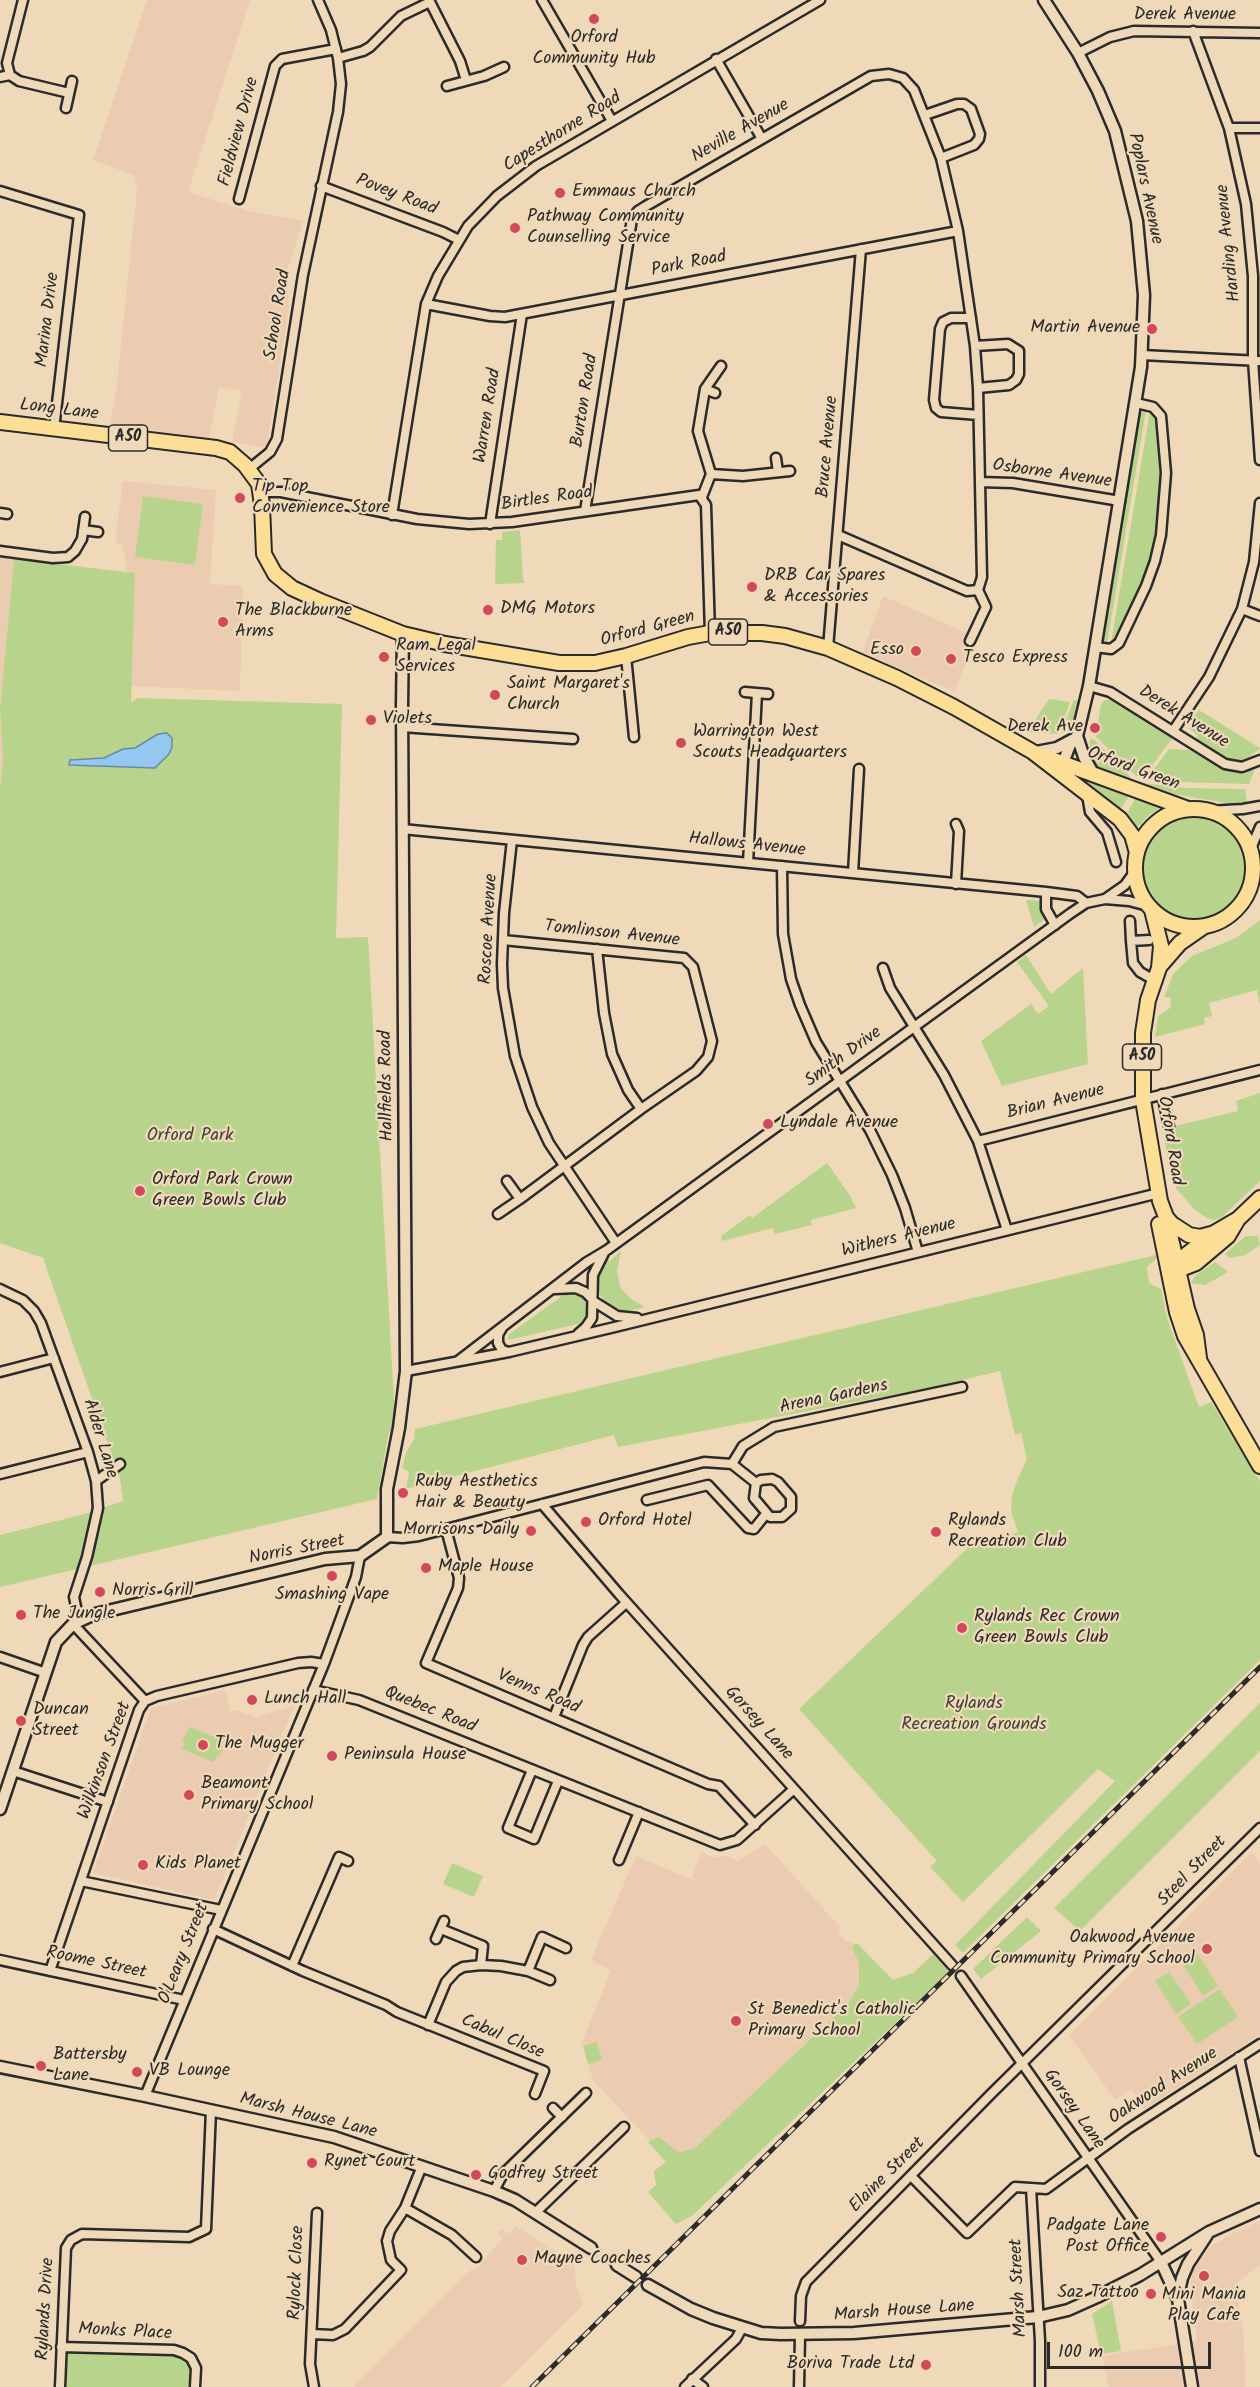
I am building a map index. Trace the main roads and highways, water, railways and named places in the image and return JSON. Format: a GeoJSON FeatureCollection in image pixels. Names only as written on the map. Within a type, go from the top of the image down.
{"type":"FeatureCollection","features":[{"type":"Feature","properties":{"kind":"main road","name":"Long Lane"},"geometry":{"type":"LineString","coordinates":[[0,422],[222,449],[235,456],[249,469],[259,484],[262,544],[269,564]]}},
{"type":"Feature","properties":{"kind":"main road","name":"Orford Green"},"geometry":{"type":"LineString","coordinates":[[269,564],[275,574],[292,588],[403,634],[453,646],[560,663],[595,663],[710,633],[762,633],[785,636],[828,648],[897,678],[1033,752],[1120,819],[1127,828],[1137,853]]}},
{"type":"Feature","properties":{"kind":"main road","name":"Orford Green"},"geometry":{"type":"LineString","coordinates":[[1033,752],[1188,809]]}},
{"type":"Feature","properties":{"kind":"main road","name":"A50"},"geometry":{"type":"LineString","coordinates":[[1188,809],[1208,811],[1230,821],[1246,840],[1250,851],[1252,875],[1244,899],[1228,917],[1205,926],[1176,925],[1163,919],[1150,908],[1141,895],[1135,871],[1137,853],[1150,828],[1174,812],[1188,809]]}},
{"type":"Feature","properties":{"kind":"main road","name":"Orford Road"},"geometry":{"type":"LineString","coordinates":[[1150,908],[1160,936],[1157,974],[1148,1000],[1143,1033],[1143,1100],[1159,1197],[1159,1222],[1196,1335],[1199,1358],[1260,1466]]}},
{"type":"Feature","properties":{"kind":"main road","name":"Orford Road"},"geometry":{"type":"LineString","coordinates":[[1157,974],[1180,943],[1205,926]]}},
{"type":"Feature","properties":{"kind":"main road","name":"Orford Road"},"geometry":{"type":"LineString","coordinates":[[1159,1197],[1166,1216],[1174,1267]]}},
{"type":"Feature","properties":{"kind":"main road"},"geometry":{"type":"LineString","coordinates":[[1174,1267],[1214,1233],[1238,1219],[1260,1198]]}},
{"type":"Feature","properties":{"kind":"main road"},"geometry":{"type":"LineString","coordinates":[[1166,1216],[1172,1224],[1190,1235],[1200,1236],[1214,1233]]}},
{"type":"Feature","properties":{"kind":"main road"},"geometry":{"type":"LineString","coordinates":[[1174,1267],[1196,1263],[1228,1236],[1238,1219]]}},
{"type":"Feature","properties":{"kind":"water"},"geometry":{"type":"Polygon","coordinates":[[[167,733],[172,738],[172,747],[169,754],[155,768],[69,765],[70,760],[104,758],[123,749],[135,748],[158,734],[167,733]]]}},
{"type":"Feature","properties":{"kind":"tunnel"},"geometry":{"type":"LineString","coordinates":[[591,2248],[617,2265]]}},
{"type":"Feature","properties":{"kind":"railway"},"geometry":{"type":"LineString","coordinates":[[532,2387],[1260,1667]]}},
{"type":"Feature","properties":{"kind":"place","name":"Orford Community Hub"},"geometry":{"type":"Point","coordinates":[594,19]}},
{"type":"Feature","properties":{"kind":"place","name":"Emmaus Church"},"geometry":{"type":"Point","coordinates":[560,193]}},
{"type":"Feature","properties":{"kind":"place","name":"Pathway Community Counselling Service"},"geometry":{"type":"Point","coordinates":[515,228]}},
{"type":"Feature","properties":{"kind":"place","name":"Martin Avenue"},"geometry":{"type":"Point","coordinates":[1152,329]}},
{"type":"Feature","properties":{"kind":"place","name":"Tip Top Convenience Store"},"geometry":{"type":"Point","coordinates":[240,498]}},
{"type":"Feature","properties":{"kind":"place","name":"DRB Car Spares & Accessories"},"geometry":{"type":"Point","coordinates":[752,587]}},
{"type":"Feature","properties":{"kind":"place","name":"DMG Motors"},"geometry":{"type":"Point","coordinates":[488,610]}},
{"type":"Feature","properties":{"kind":"place","name":"The Blackburne Arms"},"geometry":{"type":"Point","coordinates":[223,622]}},
{"type":"Feature","properties":{"kind":"place","name":"Esso"},"geometry":{"type":"Point","coordinates":[916,651]}},
{"type":"Feature","properties":{"kind":"place","name":"Ram Legal Services"},"geometry":{"type":"Point","coordinates":[384,657]}},
{"type":"Feature","properties":{"kind":"place","name":"Tesco Express"},"geometry":{"type":"Point","coordinates":[951,659]}},
{"type":"Feature","properties":{"kind":"place","name":"Saint Margaret's Church"},"geometry":{"type":"Point","coordinates":[495,695]}},
{"type":"Feature","properties":{"kind":"place","name":"Violets"},"geometry":{"type":"Point","coordinates":[371,720]}},
{"type":"Feature","properties":{"kind":"place","name":"Derek Ave"},"geometry":{"type":"Point","coordinates":[1095,728]}},
{"type":"Feature","properties":{"kind":"place","name":"Warrington West Scouts Headquarters"},"geometry":{"type":"Point","coordinates":[681,743]}},
{"type":"Feature","properties":{"kind":"place","name":"Lyndale Avenue"},"geometry":{"type":"Point","coordinates":[768,1124]}},
{"type":"Feature","properties":{"kind":"place","name":"Orford Park Crown Green Bowls Club"},"geometry":{"type":"Point","coordinates":[140,1191]}},
{"type":"Feature","properties":{"kind":"place","name":"Ruby Aesthetics Hair & Beauty"},"geometry":{"type":"Point","coordinates":[403,1493]}},
{"type":"Feature","properties":{"kind":"place","name":"Orford Hotel"},"geometry":{"type":"Point","coordinates":[586,1522]}},
{"type":"Feature","properties":{"kind":"place","name":"Morrisons Daily"},"geometry":{"type":"Point","coordinates":[531,1531]}},
{"type":"Feature","properties":{"kind":"place","name":"Rylands Recreation Club"},"geometry":{"type":"Point","coordinates":[936,1532]}},
{"type":"Feature","properties":{"kind":"place","name":"Maple House"},"geometry":{"type":"Point","coordinates":[426,1568]}},
{"type":"Feature","properties":{"kind":"place","name":"Smashing Vape"},"geometry":{"type":"Point","coordinates":[332,1576]}},
{"type":"Feature","properties":{"kind":"place","name":"Norris Grill"},"geometry":{"type":"Point","coordinates":[100,1592]}},
{"type":"Feature","properties":{"kind":"place","name":"The Jungle"},"geometry":{"type":"Point","coordinates":[21,1615]}},
{"type":"Feature","properties":{"kind":"place","name":"Rylands Rec Crown Green Bowls Club"},"geometry":{"type":"Point","coordinates":[962,1628]}},
{"type":"Feature","properties":{"kind":"place","name":"Lunch Hall"},"geometry":{"type":"Point","coordinates":[252,1700]}},
{"type":"Feature","properties":{"kind":"place","name":"Duncan Street"},"geometry":{"type":"Point","coordinates":[21,1721]}},
{"type":"Feature","properties":{"kind":"place","name":"The Mugger"},"geometry":{"type":"Point","coordinates":[203,1745]}},
{"type":"Feature","properties":{"kind":"place","name":"Peninsula House"},"geometry":{"type":"Point","coordinates":[332,1756]}},
{"type":"Feature","properties":{"kind":"place","name":"Beamont Primary School"},"geometry":{"type":"Point","coordinates":[189,1795]}},
{"type":"Feature","properties":{"kind":"place","name":"Kids Planet"},"geometry":{"type":"Point","coordinates":[143,1865]}},
{"type":"Feature","properties":{"kind":"place","name":"Oakwood Avenue Community Primary School"},"geometry":{"type":"Point","coordinates":[1207,1949]}},
{"type":"Feature","properties":{"kind":"place","name":"St Benedict's Catholic Primary School"},"geometry":{"type":"Point","coordinates":[736,2021]}},
{"type":"Feature","properties":{"kind":"place","name":"Battersby Lane"},"geometry":{"type":"Point","coordinates":[41,2066]}},
{"type":"Feature","properties":{"kind":"place","name":"VB Lounge"},"geometry":{"type":"Point","coordinates":[137,2072]}},
{"type":"Feature","properties":{"kind":"place","name":"Rynet Court"},"geometry":{"type":"Point","coordinates":[312,2163]}},
{"type":"Feature","properties":{"kind":"place","name":"Godfrey Street"},"geometry":{"type":"Point","coordinates":[476,2175]}},
{"type":"Feature","properties":{"kind":"place","name":"Padgate Lane Post Office"},"geometry":{"type":"Point","coordinates":[1161,2237]}},
{"type":"Feature","properties":{"kind":"place","name":"Mayne Coaches"},"geometry":{"type":"Point","coordinates":[522,2260]}},
{"type":"Feature","properties":{"kind":"place","name":"Mini Mania Play Cafe"},"geometry":{"type":"Point","coordinates":[1204,2276]}},
{"type":"Feature","properties":{"kind":"place","name":"Saz Tattoo"},"geometry":{"type":"Point","coordinates":[1151,2294]}},
{"type":"Feature","properties":{"kind":"place","name":"Boriva Trade Ltd"},"geometry":{"type":"Point","coordinates":[926,2365]}},
{"type":"Feature","properties":{"kind":"park label","name":"Orford Park"},"geometry":{"type":"Point","coordinates":[190,1137]}},
{"type":"Feature","properties":{"kind":"park label","name":"Rylands Recreation Grounds"},"geometry":{"type":"Point","coordinates":[974,1715]}}]}
